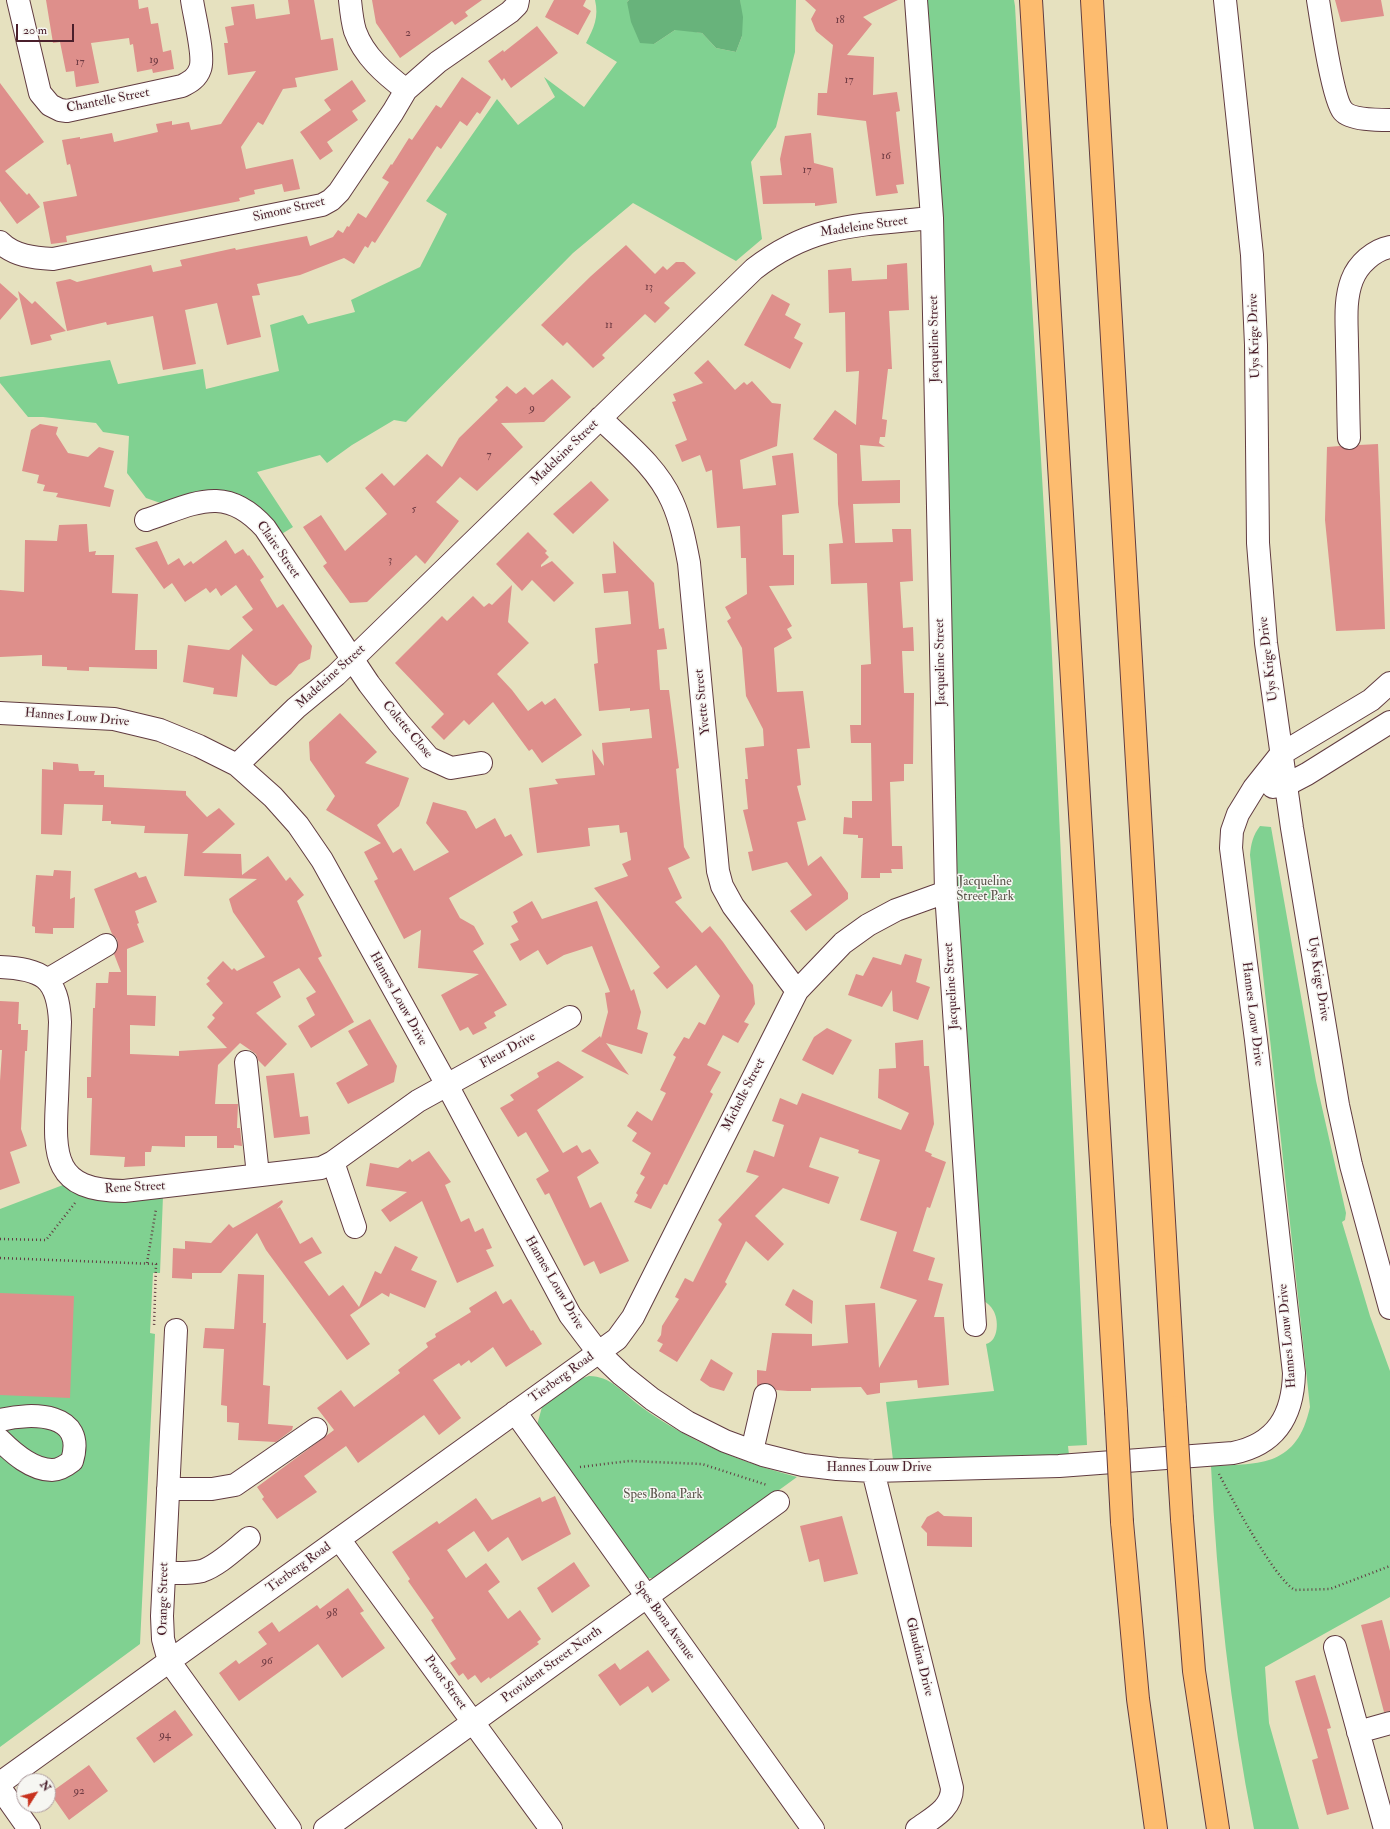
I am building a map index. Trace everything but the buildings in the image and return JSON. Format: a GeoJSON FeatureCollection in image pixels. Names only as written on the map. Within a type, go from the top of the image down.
{"type":"FeatureCollection","features":[{"type":"Feature","properties":{"kind":"highway"},"geometry":{"type":"LineString","coordinates":[[1031,0],[1122,1522],[1138,1698],[1156,1829]]}},
{"type":"Feature","properties":{"kind":"highway"},"geometry":{"type":"LineString","coordinates":[[1092,0],[1182,1519],[1194,1671],[1218,1829]]}},
{"type":"Feature","properties":{"kind":"street","name":"Chantelle Street"},"geometry":{"type":"LineString","coordinates":[[18,0],[40,93],[50,105],[60,110],[67,111],[182,86],[193,80],[200,70],[201,59],[192,0]]}},
{"type":"Feature","properties":{"kind":"street"},"geometry":{"type":"LineString","coordinates":[[350,0],[355,30],[360,42],[377,64],[406,90]]}},
{"type":"Feature","properties":{"kind":"street","name":"Simone Street"},"geometry":{"type":"LineString","coordinates":[[0,242],[16,253],[33,258],[52,259],[322,205],[331,200],[339,192],[393,112],[406,90],[438,62],[510,12],[517,5],[518,0]]}},
{"type":"Feature","properties":{"kind":"street","name":"Jacqueline Street"},"geometry":{"type":"LineString","coordinates":[[916,0],[932,218],[946,892],[975,1325]]}},
{"type":"Feature","properties":{"kind":"street","name":"Uys Krige Drive"},"geometry":{"type":"LineString","coordinates":[[1225,0],[1252,255],[1256,345],[1258,543],[1266,642],[1286,786],[1342,1126],[1370,1242],[1390,1308]]}},
{"type":"Feature","properties":{"kind":"street"},"geometry":{"type":"LineString","coordinates":[[1318,0],[1333,79],[1340,107],[1343,112],[1364,119],[1390,120]]}},
{"type":"Feature","properties":{"kind":"street","name":"Madeleine Street"},"geometry":{"type":"LineString","coordinates":[[237,765],[296,708],[336,675],[754,269],[785,247],[802,239],[836,228],[932,218]]}},
{"type":"Feature","properties":{"kind":"street"},"geometry":{"type":"LineString","coordinates":[[1349,438],[1348,291],[1353,278],[1365,262],[1380,250],[1390,246]]}},
{"type":"Feature","properties":{"kind":"street","name":"Yvette Street"},"geometry":{"type":"LineString","coordinates":[[600,418],[645,461],[661,481],[672,500],[682,526],[689,563],[718,870],[722,886],[733,906],[797,991]]}},
{"type":"Feature","properties":{"kind":"street","name":"Claire Street"},"geometry":{"type":"LineString","coordinates":[[146,520],[195,503],[213,500],[234,504],[252,514],[265,528],[352,659]]}},
{"type":"Feature","properties":{"kind":"street","name":"Colette Close"},"geometry":{"type":"LineString","coordinates":[[352,659],[399,723],[429,758],[451,768],[481,763]]}},
{"type":"Feature","properties":{"kind":"street"},"geometry":{"type":"LineString","coordinates":[[1281,754],[1371,700],[1390,683]]}},
{"type":"Feature","properties":{"kind":"street","name":"Hannes Louw Drive"},"geometry":{"type":"LineString","coordinates":[[0,713],[91,717],[137,723],[180,737],[237,765],[273,797],[311,842],[447,1085],[565,1308],[598,1352],[622,1375],[669,1411],[712,1435],[752,1451],[803,1465],[873,1471],[1059,1466],[1233,1453],[1252,1448],[1261,1443],[1272,1435],[1283,1421],[1292,1402],[1294,1373],[1256,1040],[1231,848],[1234,822],[1254,788],[1281,754]]}},
{"type":"Feature","properties":{"kind":"street"},"geometry":{"type":"LineString","coordinates":[[1254,788],[1286,786],[1308,774],[1390,722]]}},
{"type":"Feature","properties":{"kind":"street","name":"Michelle Street"},"geometry":{"type":"LineString","coordinates":[[598,1352],[617,1339],[633,1317],[797,991],[843,943],[868,926],[896,910],[946,892]]}},
{"type":"Feature","properties":{"kind":"street"},"geometry":{"type":"LineString","coordinates":[[0,967],[28,969],[47,980],[106,945]]}},
{"type":"Feature","properties":{"kind":"street","name":"Rene Street"},"geometry":{"type":"LineString","coordinates":[[47,980],[55,993],[60,1010],[55,1129],[57,1151],[62,1165],[70,1175],[87,1187],[112,1191],[321,1168],[333,1162],[396,1116],[447,1085]]}},
{"type":"Feature","properties":{"kind":"street","name":"Fleur Drive"},"geometry":{"type":"LineString","coordinates":[[447,1085],[570,1017]]}},
{"type":"Feature","properties":{"kind":"street"},"geometry":{"type":"LineString","coordinates":[[246,1062],[258,1175]]}},
{"type":"Feature","properties":{"kind":"street"},"geometry":{"type":"LineString","coordinates":[[333,1162],[355,1227]]}},
{"type":"Feature","properties":{"kind":"street","name":"Orange Street"},"geometry":{"type":"LineString","coordinates":[[176,1330],[162,1616],[163,1638],[169,1661],[290,1829]]}},
{"type":"Feature","properties":{"kind":"street","name":"Tierberg Road"},"geometry":{"type":"LineString","coordinates":[[0,1783],[598,1352]]}},
{"type":"Feature","properties":{"kind":"street"},"geometry":{"type":"LineString","coordinates":[[752,1451],[765,1395]]}},
{"type":"Feature","properties":{"kind":"street","name":"Spes Bona Avenue"},"geometry":{"type":"LineString","coordinates":[[515,1412],[814,1829]]}},
{"type":"Feature","properties":{"kind":"street"},"geometry":{"type":"LineString","coordinates":[[0,1420],[45,1416],[58,1421],[69,1429],[74,1440],[75,1452],[72,1461],[53,1470],[40,1468],[10,1450],[0,1440]]}},
{"type":"Feature","properties":{"kind":"street"},"geometry":{"type":"LineString","coordinates":[[168,1489],[212,1489],[235,1485],[316,1429]]}},
{"type":"Feature","properties":{"kind":"street","name":"Glaudina Drive"},"geometry":{"type":"LineString","coordinates":[[873,1471],[952,1788],[952,1794],[947,1806],[917,1829]]}},
{"type":"Feature","properties":{"kind":"street","name":"Provident Street North"},"geometry":{"type":"LineString","coordinates":[[325,1829],[646,1596],[774,1494]]}},
{"type":"Feature","properties":{"kind":"street"},"geometry":{"type":"LineString","coordinates":[[164,1573],[191,1573],[202,1570],[213,1565],[249,1538]]}},
{"type":"Feature","properties":{"kind":"street","name":"Proot Street"},"geometry":{"type":"LineString","coordinates":[[339,1539],[551,1829]]}},
{"type":"Feature","properties":{"kind":"street"},"geometry":{"type":"LineString","coordinates":[[1335,1647],[1386,1829]]}},
{"type":"Feature","properties":{"kind":"street"},"geometry":{"type":"LineString","coordinates":[[1358,1732],[1390,1723]]}},
{"type":"Feature","properties":{"kind":"street"},"geometry":{"type":"LineString","coordinates":[[0,1788],[29,1829]]}},
{"type":"Feature","properties":{"kind":"path"},"geometry":{"type":"LineString","coordinates":[[0,1239],[46,1240],[87,1187]]}},
{"type":"Feature","properties":{"kind":"path"},"geometry":{"type":"LineString","coordinates":[[147,1263],[156,1209],[155,1187]]}},
{"type":"Feature","properties":{"kind":"path"},"geometry":{"type":"LineString","coordinates":[[0,1258],[156,1264],[154,1329],[176,1330]]}},
{"type":"Feature","properties":{"kind":"path"},"geometry":{"type":"LineString","coordinates":[[556,1470],[629,1461],[702,1464],[774,1494]]}},
{"type":"Feature","properties":{"kind":"path"},"geometry":{"type":"LineString","coordinates":[[1217,1470],[1256,1539],[1282,1579],[1291,1588],[1295,1590],[1330,1590],[1390,1566]]}},
{"type":"Feature","properties":{"kind":"green space"},"geometry":{"type":"Polygon","coordinates":[[[595,0],[629,0],[627,2],[654,44],[675,30],[684,30],[702,33],[716,48],[736,52],[742,36],[740,0],[796,0],[795,52],[776,127],[751,162],[762,239],[736,261],[633,203],[573,253],[406,422],[394,420],[352,445],[327,463],[320,455],[257,472],[293,527],[280,535],[267,516],[166,505],[146,498],[127,473],[129,436],[103,432],[96,423],[43,417],[28,417],[0,383],[0,377],[110,360],[118,384],[203,369],[206,389],[279,371],[270,325],[303,315],[308,324],[355,312],[351,300],[420,267],[447,214],[426,201],[497,99],[518,125],[555,97],[544,77],[584,107],[617,62],[586,43],[595,22],[595,0]]]}},
{"type":"Feature","properties":{"kind":"green space"},"geometry":{"type":"Polygon","coordinates":[[[629,0],[740,0],[743,17],[742,36],[736,52],[716,48],[702,33],[675,30],[654,44],[640,43],[631,22],[627,2],[629,0]]]}},
{"type":"Feature","properties":{"kind":"green space","name":"Jacqueline Street Park"},"geometry":{"type":"Polygon","coordinates":[[[924,0],[1014,0],[1015,6],[1051,633],[1087,1445],[1068,1446],[1069,1455],[893,1460],[886,1402],[994,1391],[986,1344],[993,1339],[997,1329],[995,1314],[990,1306],[984,1301],[954,884],[924,0]]]}},
{"type":"Feature","properties":{"kind":"green space"},"geometry":{"type":"Polygon","coordinates":[[[1260,826],[1271,827],[1316,1081],[1346,1213],[1345,1220],[1342,1222],[1370,1316],[1390,1371],[1390,1597],[1265,1667],[1269,1723],[1299,1829],[1254,1829],[1231,1694],[1221,1603],[1211,1466],[1246,1464],[1275,1458],[1286,1451],[1296,1441],[1304,1426],[1310,1407],[1250,855],[1253,840],[1260,826]]]}},
{"type":"Feature","properties":{"kind":"green space"},"geometry":{"type":"Polygon","coordinates":[[[63,1185],[75,1193],[99,1200],[124,1201],[163,1196],[160,1273],[153,1273],[150,1333],[155,1334],[140,1644],[0,1747],[0,1209],[63,1185]]]}},
{"type":"Feature","properties":{"kind":"green space","name":"Spes Bona Park"},"geometry":{"type":"Polygon","coordinates":[[[589,1376],[604,1379],[610,1382],[640,1406],[677,1430],[696,1440],[735,1457],[797,1477],[661,1576],[656,1578],[646,1578],[537,1425],[542,1407],[580,1379],[589,1376]]]}}]}
